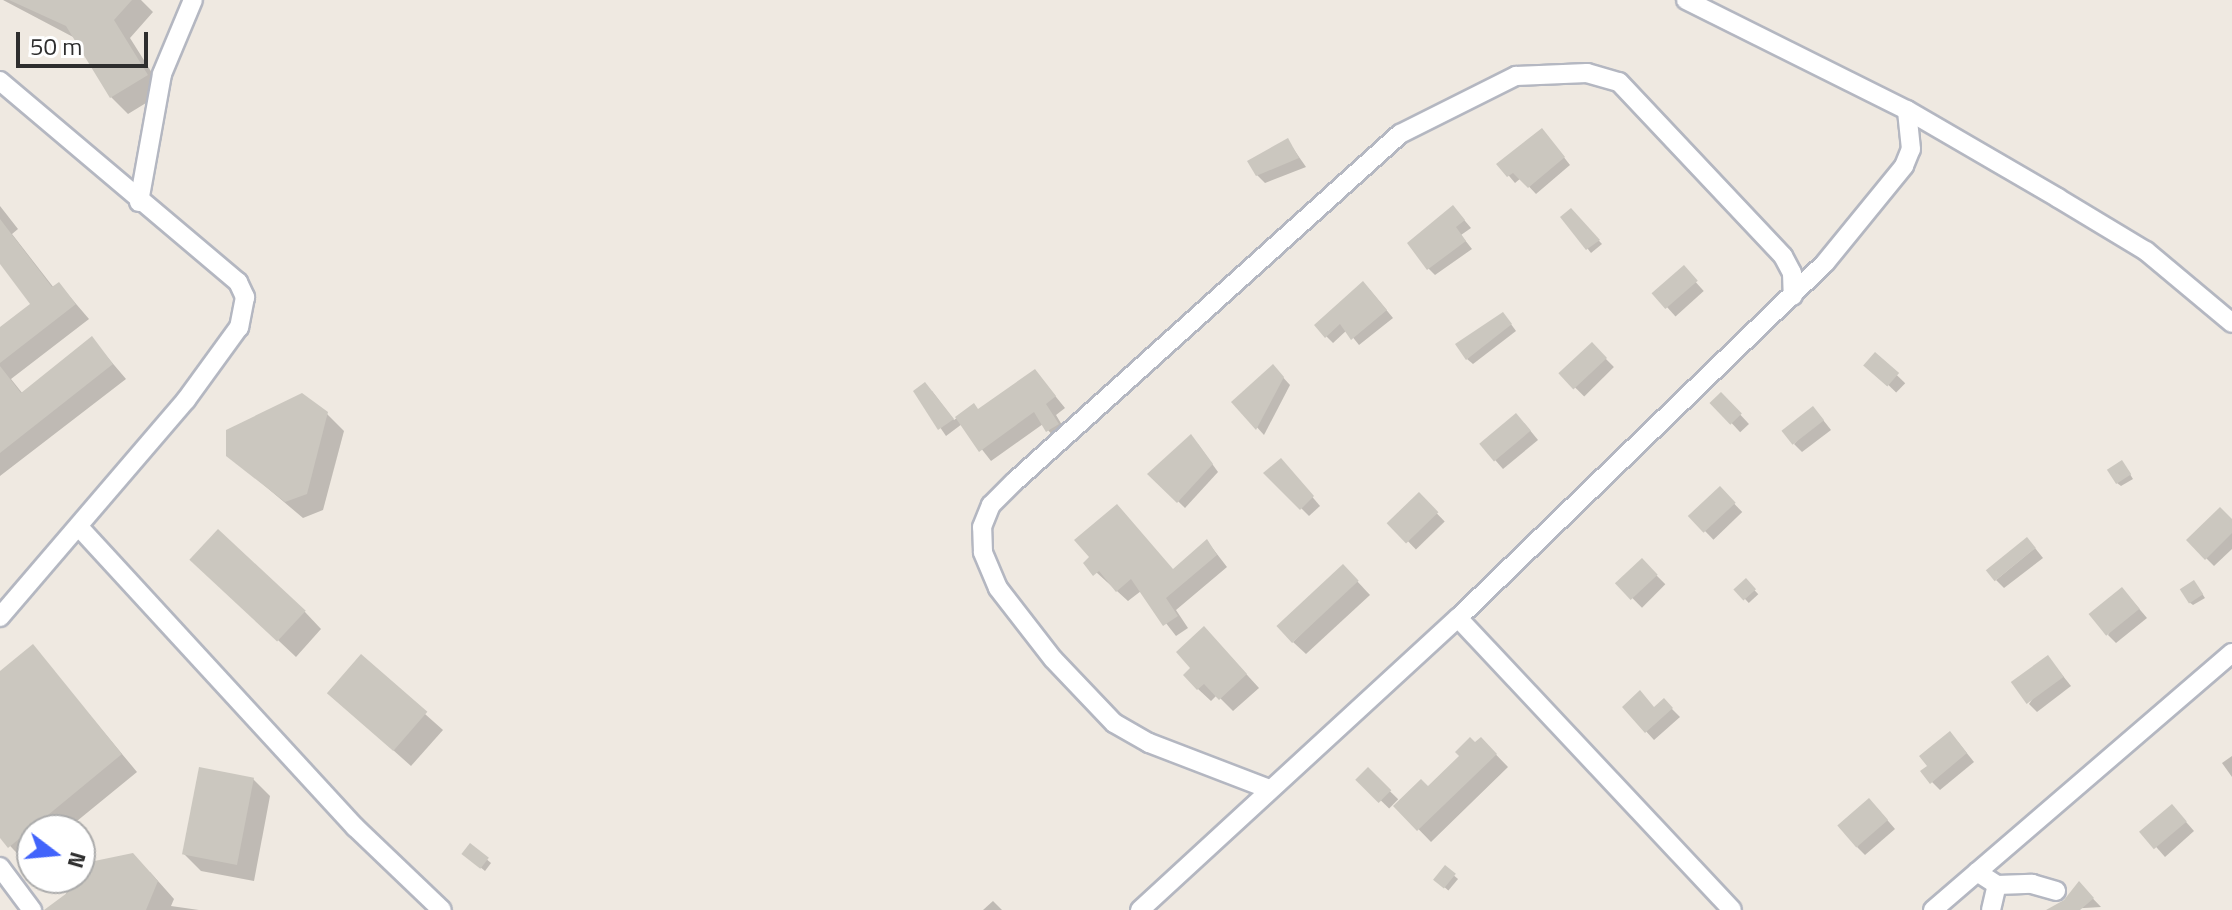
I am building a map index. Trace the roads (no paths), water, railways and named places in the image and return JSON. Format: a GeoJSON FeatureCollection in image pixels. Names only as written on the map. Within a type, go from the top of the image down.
{"type":"FeatureCollection","features":[{"type":"Feature","properties":{"kind":"street"},"geometry":{"type":"LineString","coordinates":[[139,202],[162,74],[193,0]]}},
{"type":"Feature","properties":{"kind":"street"},"geometry":{"type":"LineString","coordinates":[[1686,0],[1907,110],[2146,251],[2232,323]]}},
{"type":"Feature","properties":{"kind":"street"},"geometry":{"type":"LineString","coordinates":[[1269,789],[1149,743],[1114,723],[1053,659],[998,588],[983,552],[982,527],[991,505],[1014,482],[1400,134],[1516,76],[1587,73],[1619,82],[1783,256],[1792,273],[1793,296]]}},
{"type":"Feature","properties":{"kind":"street"},"geometry":{"type":"LineString","coordinates":[[0,81],[139,202],[238,282],[245,297],[239,327],[186,400],[0,617]]}},
{"type":"Feature","properties":{"kind":"street"},"geometry":{"type":"LineString","coordinates":[[1140,910],[1458,618],[1793,296],[1904,166],[1911,149],[1907,110]]}},
{"type":"Feature","properties":{"kind":"street"},"geometry":{"type":"LineString","coordinates":[[79,527],[355,827],[442,910]]}},
{"type":"Feature","properties":{"kind":"street"},"geometry":{"type":"LineString","coordinates":[[1458,618],[1732,910]]}},
{"type":"Feature","properties":{"kind":"street"},"geometry":{"type":"LineString","coordinates":[[1933,910],[2232,653]]}},
{"type":"Feature","properties":{"kind":"street"},"geometry":{"type":"LineString","coordinates":[[0,867],[32,910]]}},
{"type":"Feature","properties":{"kind":"street"},"geometry":{"type":"LineString","coordinates":[[1977,872],[1997,885],[2032,884],[2056,891]]}},
{"type":"Feature","properties":{"kind":"street"},"geometry":{"type":"LineString","coordinates":[[1991,910],[1997,885]]}}]}
